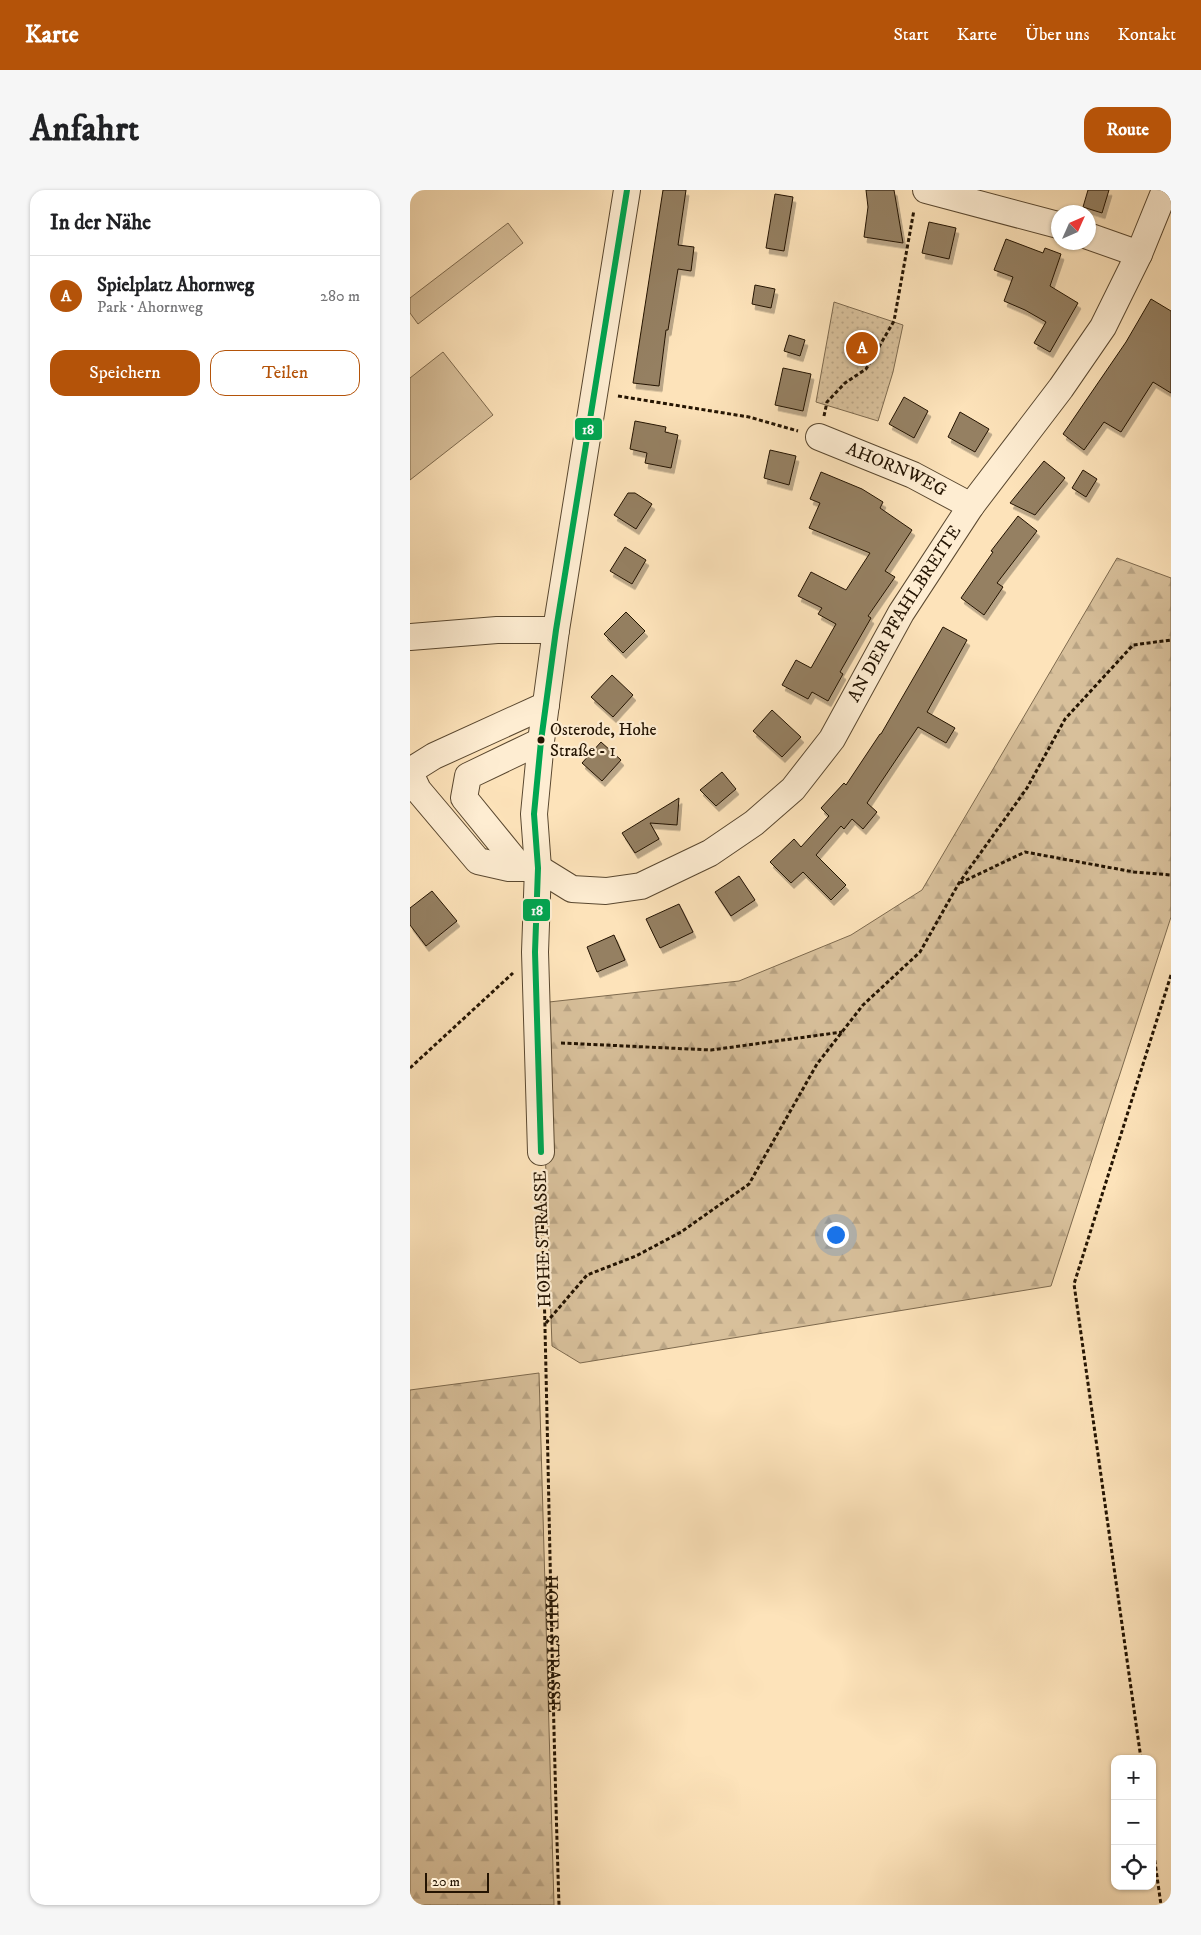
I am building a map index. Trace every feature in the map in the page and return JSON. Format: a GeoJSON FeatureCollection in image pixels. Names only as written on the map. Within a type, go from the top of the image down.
{"type":"FeatureCollection","features":[{"type":"Feature","properties":{"kind":"street","name":"HOHE STRASSE"},"geometry":{"type":"LineString","coordinates":[[541,1152],[535,952],[522,868],[534,814],[541,741],[556,630],[627,190]]}},
{"type":"Feature","properties":{"kind":"street","name":"AN DER PFAHLBREITE"},"geometry":{"type":"LineString","coordinates":[[522,868],[572,889],[606,891],[641,886],[710,853],[754,823],[793,789],[832,739],[901,613],[971,506],[1061,388],[1103,327],[1138,254],[1165,190]]}},
{"type":"Feature","properties":{"kind":"street"},"geometry":{"type":"LineString","coordinates":[[920,199],[1051,224]]}},
{"type":"Feature","properties":{"kind":"street"},"geometry":{"type":"LineString","coordinates":[[1096,239],[1138,254]]}},
{"type":"Feature","properties":{"kind":"street","name":"AHORNWEG"},"geometry":{"type":"LineString","coordinates":[[819,437],[913,475],[971,506]]}},
{"type":"Feature","properties":{"kind":"street"},"geometry":{"type":"LineString","coordinates":[[410,637],[497,630],[556,630]]}},
{"type":"Feature","properties":{"kind":"street"},"geometry":{"type":"LineString","coordinates":[[522,868],[478,861],[418,790],[410,772],[434,756],[546,705]]}},
{"type":"Feature","properties":{"kind":"street"},"geometry":{"type":"LineString","coordinates":[[522,868],[464,798],[468,776],[541,741]]}},
{"type":"Feature","properties":{"kind":"path"},"geometry":{"type":"LineString","coordinates":[[595,391],[749,417],[819,437],[827,402],[845,384],[866,369],[894,321],[920,199]]}},
{"type":"Feature","properties":{"kind":"path"},"geometry":{"type":"LineString","coordinates":[[546,1323],[587,1275],[636,1256],[681,1232],[749,1184],[817,1064],[863,1005],[920,952],[959,883],[1028,788],[1065,719],[1133,645],[1171,640]]}},
{"type":"Feature","properties":{"kind":"path"},"geometry":{"type":"LineString","coordinates":[[959,883],[1026,852],[1134,872],[1171,875]]}},
{"type":"Feature","properties":{"kind":"path"},"geometry":{"type":"LineString","coordinates":[[410,1068],[535,952]]}},
{"type":"Feature","properties":{"kind":"path"},"geometry":{"type":"LineString","coordinates":[[1140,1755],[1074,1284],[1171,975]]}},
{"type":"Feature","properties":{"kind":"path"},"geometry":{"type":"LineString","coordinates":[[538,1042],[710,1050],[842,1032]]}},
{"type":"Feature","properties":{"kind":"path","name":"HOHE STRASSE"},"geometry":{"type":"LineString","coordinates":[[541,1152],[553,1734],[559,1905]]}},
{"type":"Feature","properties":{"kind":"path"},"geometry":{"type":"LineString","coordinates":[[1153,1845],[1161,1905]]}},
{"type":"Feature","properties":{"kind":"green space"},"geometry":{"type":"Polygon","coordinates":[[[508,223],[523,243],[418,324],[410,313],[410,298],[508,223]]]}},
{"type":"Feature","properties":{"kind":"green space"},"geometry":{"type":"Polygon","coordinates":[[[834,302],[903,325],[893,372],[878,421],[816,402],[834,302]]]}},
{"type":"Feature","properties":{"kind":"green space"},"geometry":{"type":"Polygon","coordinates":[[[443,352],[493,415],[410,480],[410,378],[443,352]]]}},
{"type":"Feature","properties":{"kind":"green space"},"geometry":{"type":"Polygon","coordinates":[[[1117,558],[1171,578],[1171,917],[1051,1286],[580,1363],[552,1346],[540,1003],[739,981],[851,935],[922,890],[1117,558]]]}},
{"type":"Feature","properties":{"kind":"green space"},"geometry":{"type":"Polygon","coordinates":[[[539,1373],[554,1905],[410,1905],[410,1390],[539,1373]]]}},
{"type":"Feature","properties":{"kind":"building"},"geometry":{"type":"Polygon","coordinates":[[[663,190],[686,190],[678,245],[694,247],[691,271],[678,269],[668,330],[666,330],[659,386],[633,383],[663,190]]]}},
{"type":"Feature","properties":{"kind":"building"},"geometry":{"type":"Polygon","coordinates":[[[866,190],[894,190],[903,243],[864,237],[868,207],[866,190]]]}},
{"type":"Feature","properties":{"kind":"building"},"geometry":{"type":"Polygon","coordinates":[[[1088,190],[1109,190],[1102,213],[1096,211],[1096,205],[1084,205],[1088,190]]]}},
{"type":"Feature","properties":{"kind":"building"},"geometry":{"type":"Polygon","coordinates":[[[775,194],[793,197],[784,251],[766,248],[775,194]]]}},
{"type":"Feature","properties":{"kind":"building"},"geometry":{"type":"Polygon","coordinates":[[[929,222],[956,228],[949,259],[922,253],[929,222]]]}},
{"type":"Feature","properties":{"kind":"building"},"geometry":{"type":"Polygon","coordinates":[[[1006,239],[1043,253],[1045,248],[1061,254],[1050,286],[1078,303],[1050,352],[1034,343],[1046,322],[1004,301],[1013,277],[994,270],[1006,239]]]}},
{"type":"Feature","properties":{"kind":"building"},"geometry":{"type":"Polygon","coordinates":[[[755,285],[775,289],[771,308],[752,304],[755,285]]]}},
{"type":"Feature","properties":{"kind":"building"},"geometry":{"type":"Polygon","coordinates":[[[1151,299],[1171,311],[1171,393],[1153,382],[1121,432],[1104,422],[1084,450],[1063,434],[1126,342],[1151,299]]]}},
{"type":"Feature","properties":{"kind":"building"},"geometry":{"type":"Polygon","coordinates":[[[789,335],[805,340],[800,356],[784,351],[789,335]]]}},
{"type":"Feature","properties":{"kind":"building"},"geometry":{"type":"Polygon","coordinates":[[[783,368],[811,374],[803,411],[775,405],[783,368]]]}},
{"type":"Feature","properties":{"kind":"building"},"geometry":{"type":"Polygon","coordinates":[[[904,397],[928,411],[914,438],[889,424],[904,397]]]}},
{"type":"Feature","properties":{"kind":"building"},"geometry":{"type":"Polygon","coordinates":[[[960,412],[989,429],[975,452],[948,437],[960,412]]]}},
{"type":"Feature","properties":{"kind":"building"},"geometry":{"type":"Polygon","coordinates":[[[635,421],[666,427],[665,432],[678,435],[671,468],[645,463],[647,453],[630,449],[635,421]]]}},
{"type":"Feature","properties":{"kind":"building"},"geometry":{"type":"Polygon","coordinates":[[[770,450],[796,456],[789,485],[764,478],[770,450]]]}},
{"type":"Feature","properties":{"kind":"building"},"geometry":{"type":"Polygon","coordinates":[[[1044,461],[1065,478],[1035,515],[1010,503],[1044,461]]]}},
{"type":"Feature","properties":{"kind":"building"},"geometry":{"type":"Polygon","coordinates":[[[1083,470],[1097,479],[1086,497],[1072,488],[1083,470]]]}},
{"type":"Feature","properties":{"kind":"building"},"geometry":{"type":"Polygon","coordinates":[[[821,472],[862,489],[883,502],[880,508],[912,530],[885,571],[895,577],[868,616],[871,618],[840,672],[843,674],[828,701],[812,692],[808,699],[782,685],[796,660],[811,668],[836,624],[818,614],[822,608],[798,596],[811,572],[846,590],[870,553],[809,528],[820,503],[810,499],[821,472]]]}},
{"type":"Feature","properties":{"kind":"building"},"geometry":{"type":"Polygon","coordinates":[[[628,493],[635,493],[652,504],[636,529],[614,515],[628,493]]]}},
{"type":"Feature","properties":{"kind":"building"},"geometry":{"type":"Polygon","coordinates":[[[1018,516],[1037,531],[997,583],[1003,587],[984,615],[961,598],[993,552],[991,551],[1018,516]]]}},
{"type":"Feature","properties":{"kind":"building"},"geometry":{"type":"Polygon","coordinates":[[[625,547],[646,560],[632,584],[610,571],[625,547]]]}},
{"type":"Feature","properties":{"kind":"building"},"geometry":{"type":"Polygon","coordinates":[[[626,612],[645,631],[623,653],[604,634],[626,612]]]}},
{"type":"Feature","properties":{"kind":"building"},"geometry":{"type":"Polygon","coordinates":[[[943,627],[967,640],[927,712],[955,728],[946,743],[918,727],[867,803],[877,812],[863,829],[852,819],[844,829],[841,826],[816,855],[846,885],[831,900],[803,872],[791,883],[770,862],[794,839],[801,847],[829,816],[821,808],[844,783],[846,785],[881,734],[943,627]]]}},
{"type":"Feature","properties":{"kind":"building"},"geometry":{"type":"Polygon","coordinates":[[[612,675],[633,695],[613,717],[591,697],[612,675]]]}},
{"type":"Feature","properties":{"kind":"building"},"geometry":{"type":"Polygon","coordinates":[[[772,710],[801,737],[782,757],[753,731],[772,710]]]}},
{"type":"Feature","properties":{"kind":"building"},"geometry":{"type":"Polygon","coordinates":[[[601,742],[621,760],[602,781],[582,763],[601,742]]]}},
{"type":"Feature","properties":{"kind":"building"},"geometry":{"type":"Polygon","coordinates":[[[722,772],[736,789],[716,806],[700,790],[722,772]]]}},
{"type":"Feature","properties":{"kind":"building"},"geometry":{"type":"Polygon","coordinates":[[[679,798],[677,825],[650,823],[659,839],[635,853],[622,833],[679,798]]]}},
{"type":"Feature","properties":{"kind":"building"},"geometry":{"type":"Polygon","coordinates":[[[739,876],[755,900],[731,916],[715,892],[739,876]]]}},
{"type":"Feature","properties":{"kind":"building"},"geometry":{"type":"Polygon","coordinates":[[[432,891],[457,921],[426,946],[410,925],[410,908],[432,891]]]}},
{"type":"Feature","properties":{"kind":"building"},"geometry":{"type":"Polygon","coordinates":[[[679,904],[693,932],[660,948],[646,919],[679,904]]]}},
{"type":"Feature","properties":{"kind":"building"},"geometry":{"type":"Polygon","coordinates":[[[614,935],[625,960],[597,972],[587,947],[614,935]]]}},
{"type":"Feature","properties":{"kind":"transit line","name":"18"},"geometry":{"type":"LineString","coordinates":[[541,1152],[535,952],[538,868],[534,814],[541,741],[556,630],[627,190]]}},
{"type":"Feature","properties":{"kind":"place","name":"Spielplatz Ahornweg"},"geometry":{"type":"Point","coordinates":[862,348]}},
{"type":"Feature","properties":{"kind":"place","name":"Osterode, Hohe Straße - 1"},"geometry":{"type":"Point","coordinates":[541,740]}}]}
